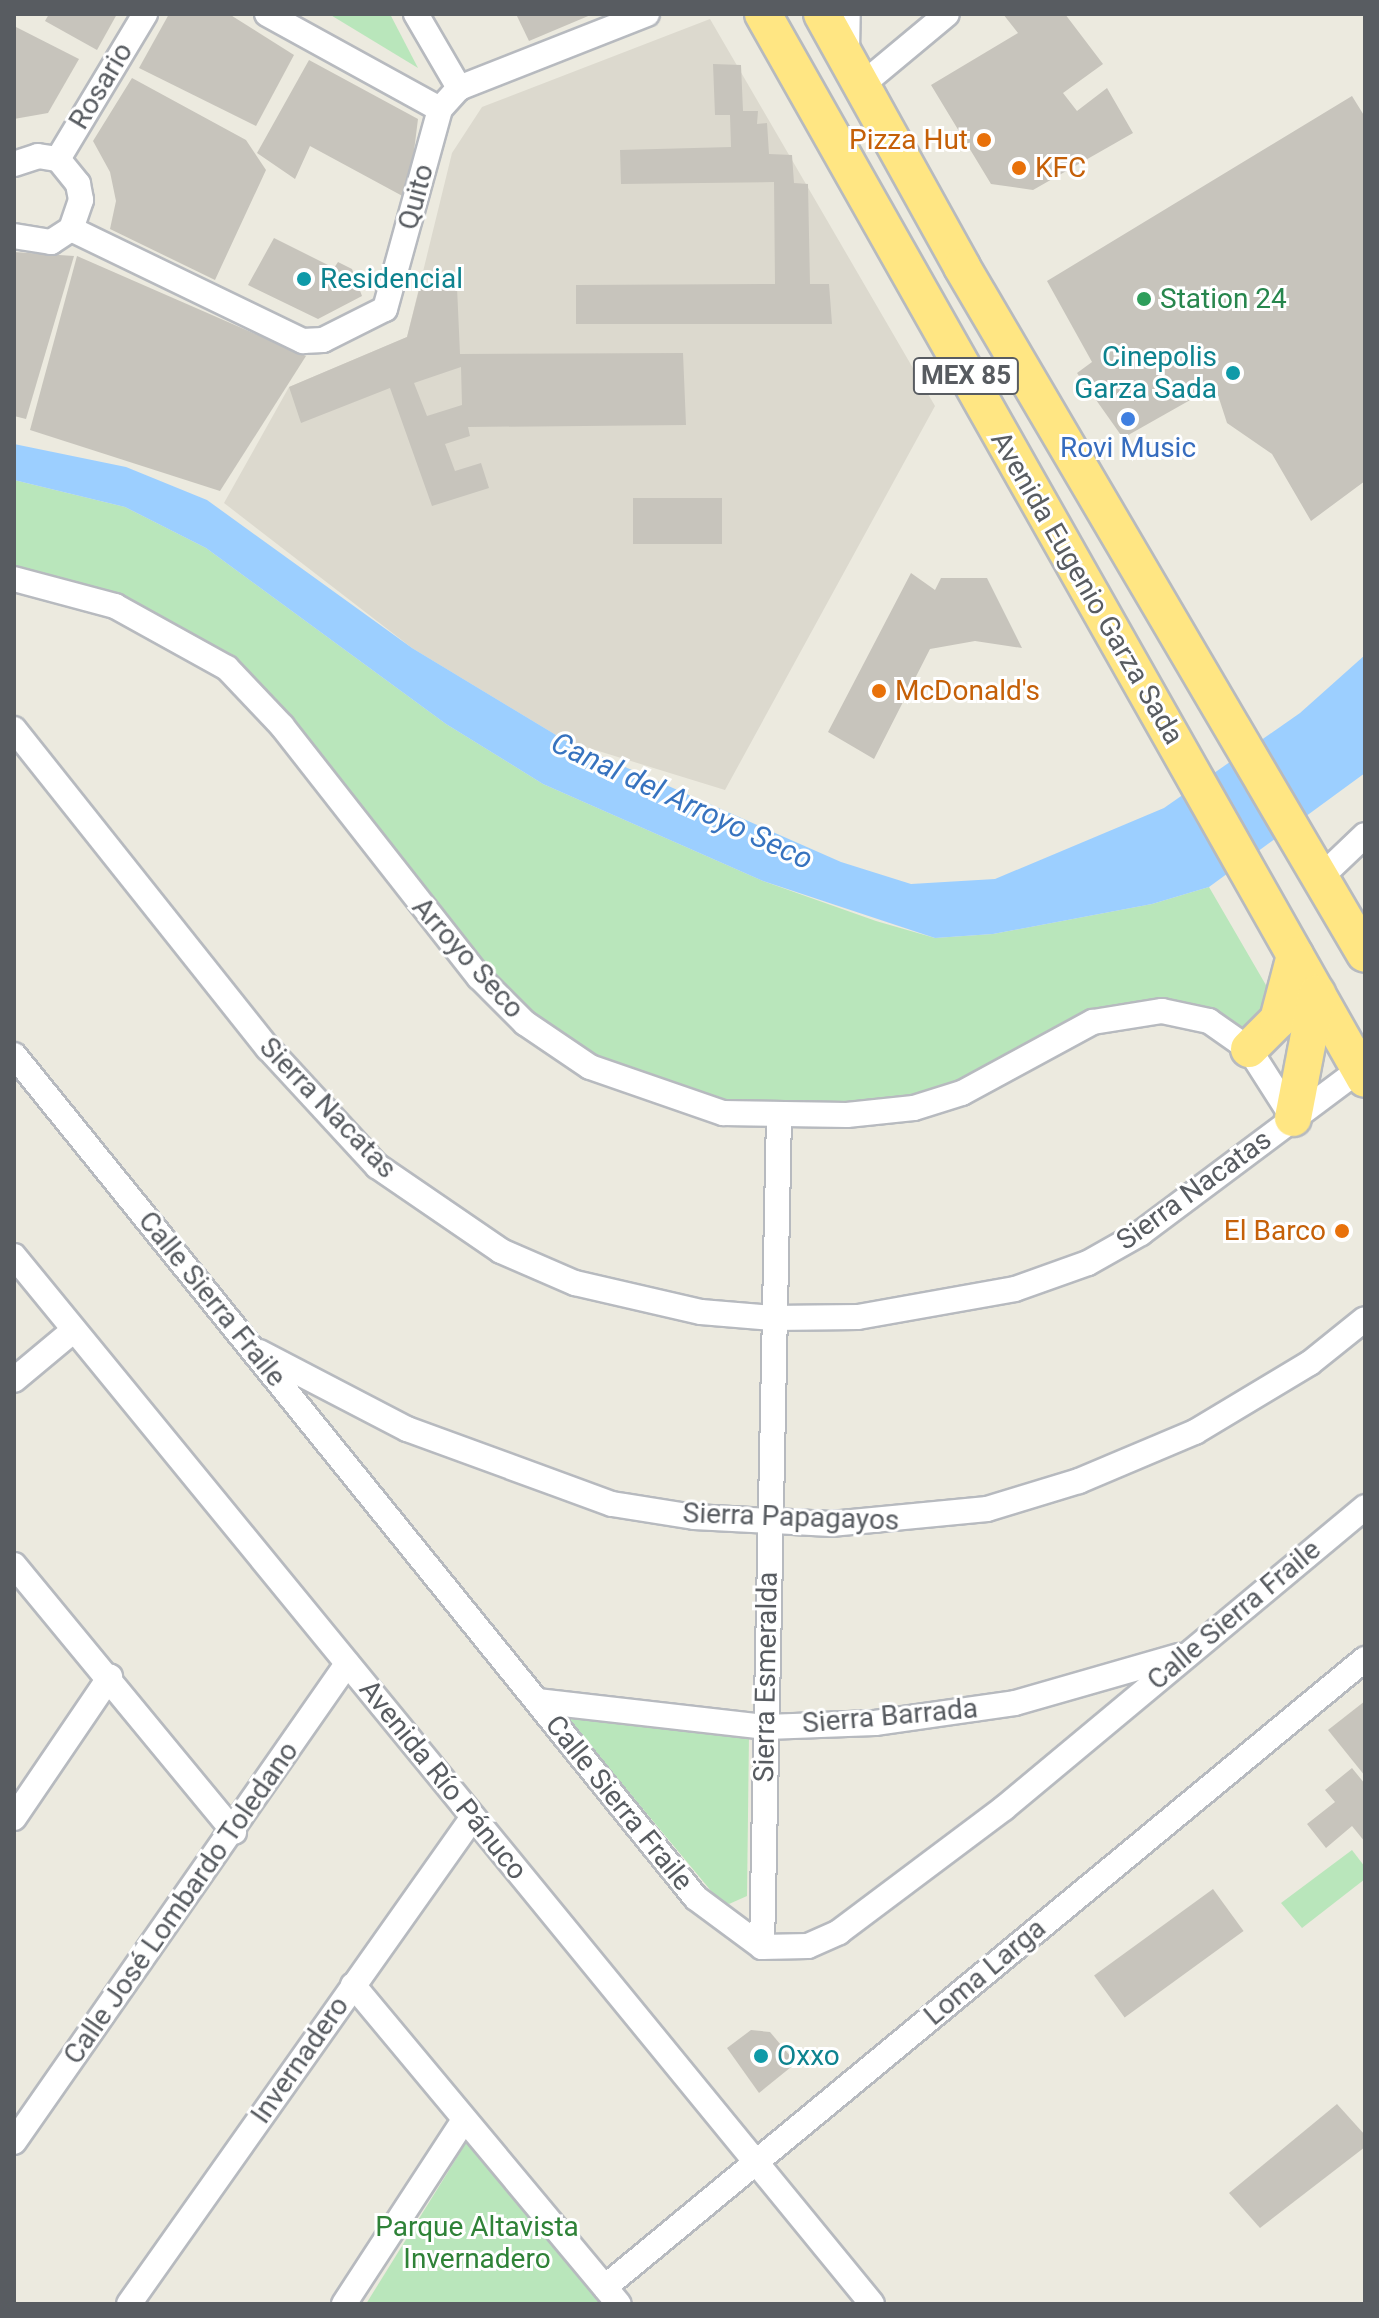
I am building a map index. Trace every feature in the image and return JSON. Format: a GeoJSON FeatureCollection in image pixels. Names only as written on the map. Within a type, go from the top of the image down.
{"type":"FeatureCollection","features":[{"type":"Feature","properties":{"kind":"highway","name":"Avenida Eugenio Garza Sada"},"geometry":{"type":"LineString","coordinates":[[763,14],[1362,1074]]}},
{"type":"Feature","properties":{"kind":"highway","name":"Avenida Eugenio Garza Sada"},"geometry":{"type":"LineString","coordinates":[[822,14],[962,267],[1314,862],[1365,954]]}},
{"type":"Feature","properties":{"kind":"highway"},"geometry":{"type":"LineString","coordinates":[[1249,1049],[1278,1020],[1295,955]]}},
{"type":"Feature","properties":{"kind":"highway"},"geometry":{"type":"LineString","coordinates":[[1293,1118],[1317,993]]}},
{"type":"Feature","properties":{"kind":"street","name":"Rosario"},"geometry":{"type":"LineString","coordinates":[[58,159],[145,14]]}},
{"type":"Feature","properties":{"kind":"street"},"geometry":{"type":"LineString","coordinates":[[267,14],[440,109]]}},
{"type":"Feature","properties":{"kind":"street"},"geometry":{"type":"LineString","coordinates":[[416,14],[459,88]]}},
{"type":"Feature","properties":{"kind":"street","name":"Quito"},"geometry":{"type":"LineString","coordinates":[[71,229],[303,341],[323,340],[385,309],[440,109],[459,88],[647,14]]}},
{"type":"Feature","properties":{"kind":"street"},"geometry":{"type":"LineString","coordinates":[[848,14],[855,70],[947,14]]}},
{"type":"Feature","properties":{"kind":"street"},"geometry":{"type":"LineString","coordinates":[[14,164],[38,156],[58,159],[78,184],[81,200],[71,229],[51,242],[14,236]]}},
{"type":"Feature","properties":{"kind":"street","name":"Arroyo Seco"},"geometry":{"type":"LineString","coordinates":[[14,579],[115,606],[227,668],[282,726],[441,935],[525,1023],[590,1067],[723,1113],[779,1118],[914,1108],[1008,1071],[1080,1027],[1125,1013],[1193,1016],[1249,1049],[1293,1118]]}},
{"type":"Feature","properties":{"kind":"street","name":"Sierra Nacatas"},"geometry":{"type":"LineString","coordinates":[[14,729],[268,1048],[377,1166],[501,1251],[575,1283],[701,1312],[773,1318],[858,1317],[951,1303],[1088,1263],[1188,1202],[1293,1118],[1362,1074]]}},
{"type":"Feature","properties":{"kind":"street"},"geometry":{"type":"LineString","coordinates":[[1314,862],[1365,835]]}},
{"type":"Feature","properties":{"kind":"street","name":"Calle Sierra Fraile"},"geometry":{"type":"LineString","coordinates":[[14,1055],[696,1898],[762,1947],[808,1946],[839,1932],[1004,1808],[1365,1507]]}},
{"type":"Feature","properties":{"kind":"street","name":"Sierra Esmeralda"},"geometry":{"type":"LineString","coordinates":[[762,1947],[768,1521],[779,1118]]}},
{"type":"Feature","properties":{"kind":"street","name":"Avenida Río Pánuco"},"geometry":{"type":"LineString","coordinates":[[14,1256],[872,2304]]}},
{"type":"Feature","properties":{"kind":"street","name":"Sierra Papagayos"},"geometry":{"type":"LineString","coordinates":[[250,1347],[407,1429],[612,1504],[768,1521],[905,1521],[987,1509],[1079,1481],[1195,1432],[1310,1363],[1365,1319]]}},
{"type":"Feature","properties":{"kind":"street"},"geometry":{"type":"LineString","coordinates":[[14,1380],[74,1330]]}},
{"type":"Feature","properties":{"kind":"street"},"geometry":{"type":"LineString","coordinates":[[14,1565],[110,1677],[234,1832]]}},
{"type":"Feature","properties":{"kind":"street","name":"Sierra Barrada"},"geometry":{"type":"LineString","coordinates":[[537,1701],[766,1727],[875,1723],[1015,1703],[1189,1653]]}},
{"type":"Feature","properties":{"kind":"street","name":"Loma Larga"},"geometry":{"type":"LineString","coordinates":[[612,2296],[756,2161],[1365,1659]]}},
{"type":"Feature","properties":{"kind":"street","name":"Calle José Lombardo Toledano"},"geometry":{"type":"LineString","coordinates":[[14,2142],[234,1832],[347,1664]]}},
{"type":"Feature","properties":{"kind":"street"},"geometry":{"type":"LineString","coordinates":[[14,1818],[110,1677]]}},
{"type":"Feature","properties":{"kind":"street","name":"Invernadero"},"geometry":{"type":"LineString","coordinates":[[129,2304],[473,1817]]}},
{"type":"Feature","properties":{"kind":"street"},"geometry":{"type":"LineString","coordinates":[[353,1985],[612,2296]]}},
{"type":"Feature","properties":{"kind":"street"},"geometry":{"type":"LineString","coordinates":[[344,2304],[464,2120]]}},
{"type":"Feature","properties":{"kind":"shaded area"},"geometry":{"type":"Polygon","coordinates":[[[710,19],[935,406],[725,790],[566,741],[412,648],[224,503],[289,387],[407,337],[452,153],[482,107],[710,19]]]}},
{"type":"Feature","properties":{"kind":"green space"},"geometry":{"type":"Polygon","coordinates":[[[329,14],[390,14],[418,68],[329,14]]]}},
{"type":"Feature","properties":{"kind":"green space"},"geometry":{"type":"Polygon","coordinates":[[[14,480],[125,507],[206,548],[446,724],[543,784],[763,881],[876,921],[935,938],[993,934],[1152,904],[1209,887],[1281,1011],[1262,1039],[1209,1021],[1125,1013],[956,1094],[823,1117],[655,1091],[525,1023],[282,726],[179,638],[14,579],[14,480]]]}},
{"type":"Feature","properties":{"kind":"green space"},"geometry":{"type":"Polygon","coordinates":[[[564,1714],[749,1734],[747,1896],[729,1904],[717,1898],[564,1714]]]}},
{"type":"Feature","properties":{"kind":"green space"},"geometry":{"type":"Polygon","coordinates":[[[1352,1850],[1365,1867],[1365,1879],[1302,1928],[1281,1903],[1352,1850]]]}},
{"type":"Feature","properties":{"kind":"green space","name":"Parque Altavista Invernadero"},"geometry":{"type":"Polygon","coordinates":[[[469,2138],[609,2304],[366,2304],[469,2138]]]}},
{"type":"Feature","properties":{"kind":"water","name":"Canal del Arroyo Seco"},"geometry":{"type":"Polygon","coordinates":[[[14,444],[126,467],[207,500],[412,648],[566,741],[841,862],[911,884],[995,879],[1164,808],[1300,713],[1365,655],[1365,773],[1209,887],[1152,904],[993,934],[935,938],[763,881],[543,784],[446,724],[206,548],[125,507],[14,480],[14,444]]]}},
{"type":"Feature","properties":{"kind":"building"},"geometry":{"type":"Polygon","coordinates":[[[49,14],[117,14],[97,50],[45,21],[49,14]]]}},
{"type":"Feature","properties":{"kind":"building"},"geometry":{"type":"Polygon","coordinates":[[[169,14],[229,14],[294,55],[256,126],[139,68],[169,14]]]}},
{"type":"Feature","properties":{"kind":"building"},"geometry":{"type":"Polygon","coordinates":[[[516,14],[593,14],[529,41],[516,14]]]}},
{"type":"Feature","properties":{"kind":"building"},"geometry":{"type":"Polygon","coordinates":[[[1003,14],[1065,14],[1103,64],[1063,93],[1077,111],[1107,88],[1133,133],[1033,190],[991,184],[931,85],[1018,33],[1003,14]]]}},
{"type":"Feature","properties":{"kind":"building"},"geometry":{"type":"Polygon","coordinates":[[[14,26],[79,59],[48,113],[14,119],[14,26]]]}},
{"type":"Feature","properties":{"kind":"building"},"geometry":{"type":"Polygon","coordinates":[[[309,60],[418,119],[408,199],[310,146],[295,179],[257,153],[309,60]]]}},
{"type":"Feature","properties":{"kind":"building"},"geometry":{"type":"Polygon","coordinates":[[[713,64],[741,65],[743,111],[758,111],[757,124],[767,123],[769,154],[792,155],[794,183],[808,184],[810,284],[829,284],[832,324],[576,324],[576,285],[775,284],[774,182],[621,184],[620,150],[731,147],[730,115],[715,115],[713,64]]]}},
{"type":"Feature","properties":{"kind":"building"},"geometry":{"type":"Polygon","coordinates":[[[132,78],[246,140],[266,170],[215,280],[110,229],[116,201],[110,172],[93,141],[132,78]]]}},
{"type":"Feature","properties":{"kind":"building"},"geometry":{"type":"Polygon","coordinates":[[[1352,96],[1365,117],[1365,481],[1311,521],[1272,454],[1227,423],[1215,386],[1123,438],[1077,373],[1092,362],[1047,281],[1352,96]]]}},
{"type":"Feature","properties":{"kind":"building","name":"Residencial"},"geometry":{"type":"Polygon","coordinates":[[[274,238],[334,268],[338,262],[352,269],[362,296],[318,319],[248,285],[274,238]]]}},
{"type":"Feature","properties":{"kind":"building"},"geometry":{"type":"Polygon","coordinates":[[[14,252],[74,256],[26,419],[14,416],[14,252]]]}},
{"type":"Feature","properties":{"kind":"building"},"geometry":{"type":"Polygon","coordinates":[[[77,256],[306,356],[220,491],[30,430],[77,256]]]}},
{"type":"Feature","properties":{"kind":"building"},"geometry":{"type":"Polygon","coordinates":[[[420,286],[457,287],[460,354],[683,353],[686,425],[468,427],[470,436],[445,444],[455,471],[481,463],[489,488],[432,506],[390,388],[301,423],[289,387],[407,337],[420,286]],[[461,367],[414,383],[427,416],[462,405],[461,367]]]}},
{"type":"Feature","properties":{"kind":"building"},"geometry":{"type":"Polygon","coordinates":[[[633,498],[722,498],[722,544],[633,544],[633,498]]]}},
{"type":"Feature","properties":{"kind":"building","name":"McDonald's"},"geometry":{"type":"Polygon","coordinates":[[[911,573],[935,590],[941,578],[987,578],[1022,648],[975,641],[930,649],[874,759],[828,732],[911,573]]]}},
{"type":"Feature","properties":{"kind":"building"},"geometry":{"type":"Polygon","coordinates":[[[1365,1701],[1365,1776],[1328,1730],[1365,1701]]]}},
{"type":"Feature","properties":{"kind":"building"},"geometry":{"type":"Polygon","coordinates":[[[1352,1768],[1365,1784],[1365,1842],[1352,1826],[1326,1848],[1307,1824],[1335,1802],[1325,1790],[1352,1768]]]}},
{"type":"Feature","properties":{"kind":"building"},"geometry":{"type":"Polygon","coordinates":[[[1213,1889],[1244,1931],[1125,2017],[1094,1975],[1213,1889]]]}},
{"type":"Feature","properties":{"kind":"building","name":"Oxxo"},"geometry":{"type":"Polygon","coordinates":[[[751,2030],[770,2032],[796,2063],[759,2093],[727,2048],[751,2030]]]}},
{"type":"Feature","properties":{"kind":"building"},"geometry":{"type":"Polygon","coordinates":[[[1337,2104],[1365,2135],[1365,2147],[1260,2228],[1229,2193],[1337,2104]]]}},
{"type":"Feature","properties":{"kind":"place","name":"Pizza Hut"},"geometry":{"type":"Point","coordinates":[984,140]}},
{"type":"Feature","properties":{"kind":"place","name":"KFC"},"geometry":{"type":"Point","coordinates":[1019,168]}},
{"type":"Feature","properties":{"kind":"place","name":"Residencial"},"geometry":{"type":"Point","coordinates":[304,279]}},
{"type":"Feature","properties":{"kind":"place","name":"Station 24"},"geometry":{"type":"Point","coordinates":[1144,299]}},
{"type":"Feature","properties":{"kind":"place","name":"Cinepolis Garza Sada"},"geometry":{"type":"Point","coordinates":[1233,373]}},
{"type":"Feature","properties":{"kind":"place","name":"Rovi Music"},"geometry":{"type":"Point","coordinates":[1128,419]}},
{"type":"Feature","properties":{"kind":"place","name":"McDonald's"},"geometry":{"type":"Point","coordinates":[879,691]}},
{"type":"Feature","properties":{"kind":"place","name":"El Barco"},"geometry":{"type":"Point","coordinates":[1342,1231]}},
{"type":"Feature","properties":{"kind":"place","name":"Oxxo"},"geometry":{"type":"Point","coordinates":[761,2056]}}]}
